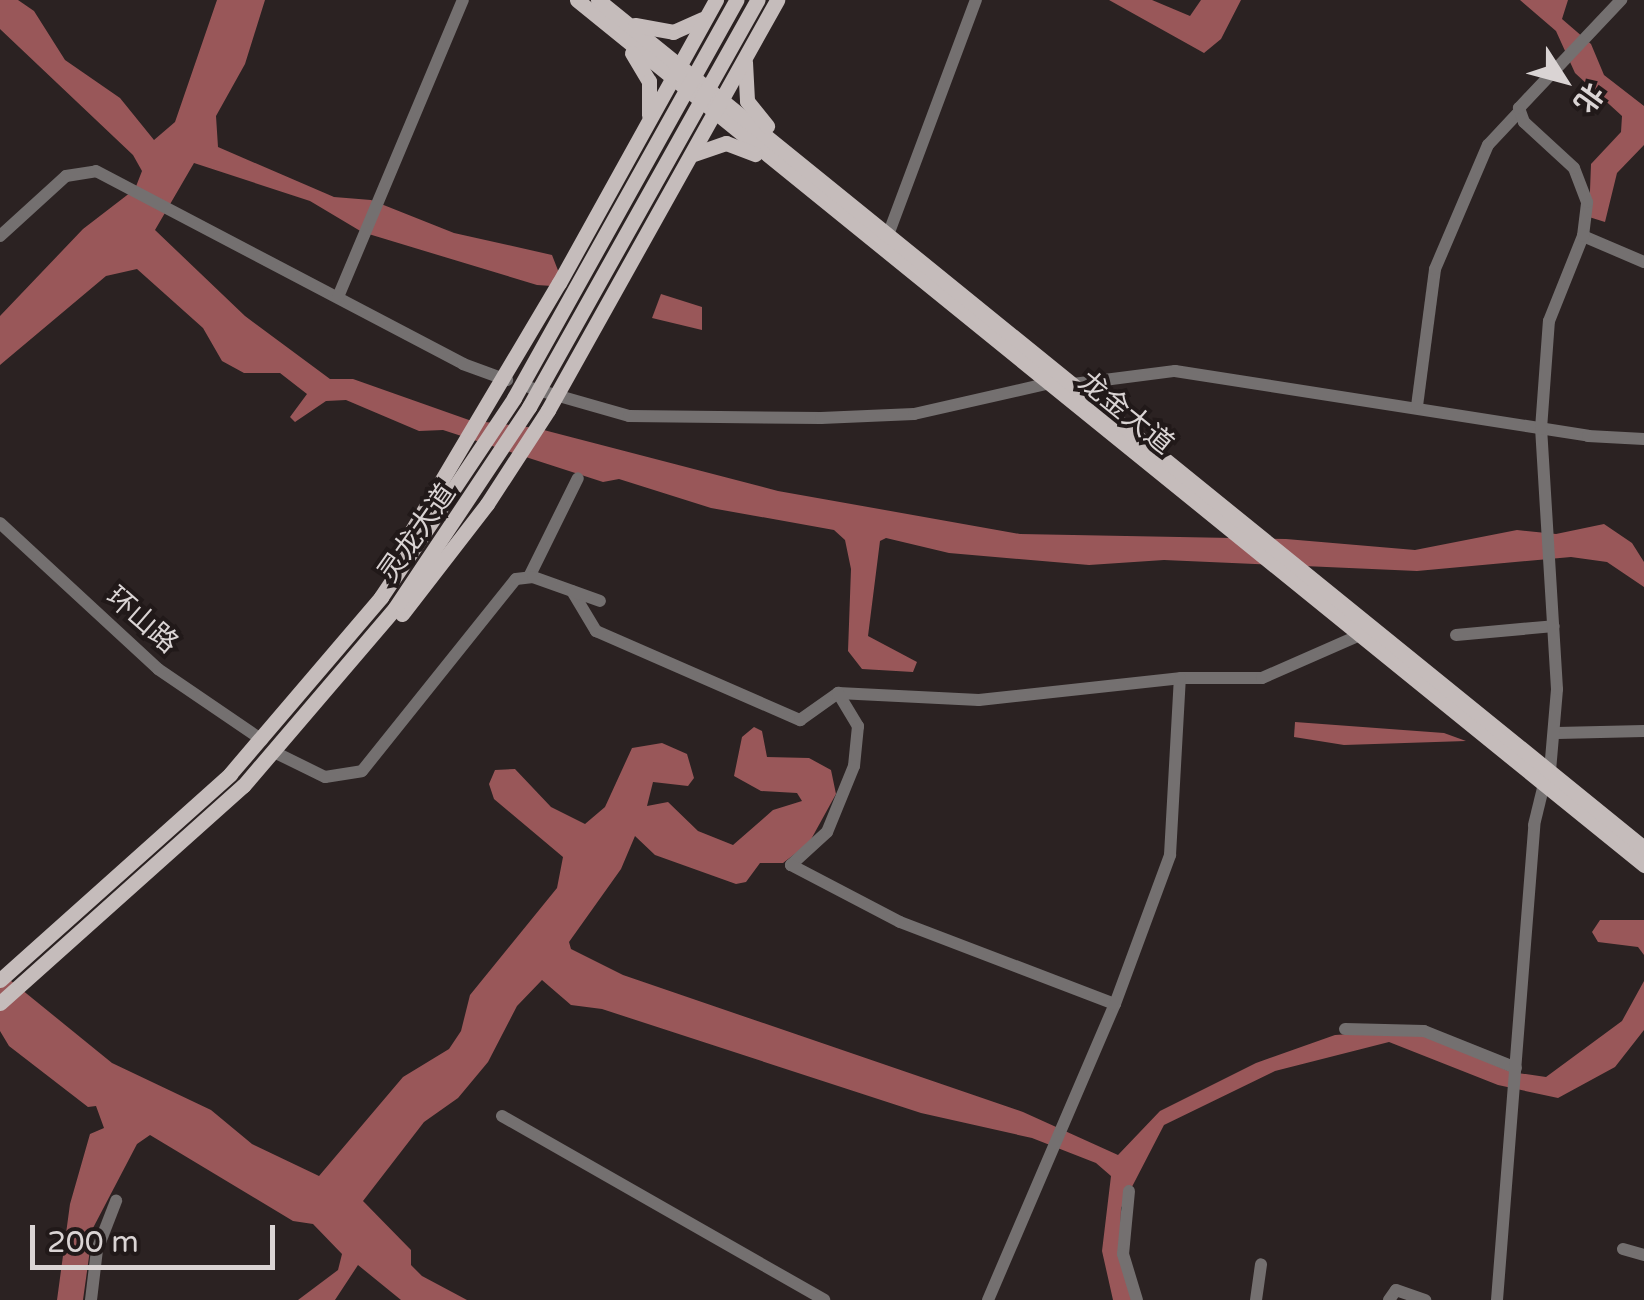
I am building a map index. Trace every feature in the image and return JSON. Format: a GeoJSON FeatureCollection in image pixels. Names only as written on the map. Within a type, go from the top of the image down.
{"type":"FeatureCollection","features":[{"type":"Feature","properties":{"kind":"main road","name":"龙金大道"},"geometry":{"type":"LineString","coordinates":[[577,0],[618,25],[836,201],[1050,383],[1252,538],[1642,855]]}},
{"type":"Feature","properties":{"kind":"main road","name":"龙金大道"},"geometry":{"type":"LineString","coordinates":[[598,0],[618,25]]}},
{"type":"Feature","properties":{"kind":"main road","name":"灵龙大道"},"geometry":{"type":"LineString","coordinates":[[0,980],[145,855],[262,740],[451,497],[553,330],[736,0]]}},
{"type":"Feature","properties":{"kind":"main road","name":"灵龙大道"},"geometry":{"type":"LineString","coordinates":[[472,512],[757,0]]}},
{"type":"Feature","properties":{"kind":"main road"},"geometry":{"type":"LineString","coordinates":[[0,1003],[34,976],[274,752],[376,644],[554,398],[777,0]]}},
{"type":"Feature","properties":{"kind":"main road"},"geometry":{"type":"LineString","coordinates":[[618,25],[673,32],[712,6]]}},
{"type":"Feature","properties":{"kind":"main road"},"geometry":{"type":"LineString","coordinates":[[292,706],[450,471],[712,6]]}},
{"type":"Feature","properties":{"kind":"main road"},"geometry":{"type":"LineString","coordinates":[[618,25],[649,81],[643,132]]}},
{"type":"Feature","properties":{"kind":"main road"},"geometry":{"type":"LineString","coordinates":[[746,55],[743,86],[751,109],[836,201]]}},
{"type":"Feature","properties":{"kind":"main road"},"geometry":{"type":"LineString","coordinates":[[685,165],[711,144],[739,144],[836,201]]}},
{"type":"Feature","properties":{"kind":"main road","name":"龙金大道"},"geometry":{"type":"LineString","coordinates":[[836,201],[888,234],[1252,538]]}},
{"type":"Feature","properties":{"kind":"main road","name":"龙金大道"},"geometry":{"type":"LineString","coordinates":[[1304,580],[1360,634],[1547,777]]}},
{"type":"Feature","properties":{"kind":"street"},"geometry":{"type":"LineString","coordinates":[[338,298],[464,0]]}},
{"type":"Feature","properties":{"kind":"street"},"geometry":{"type":"LineString","coordinates":[[888,234],[976,0]]}},
{"type":"Feature","properties":{"kind":"street"},"geometry":{"type":"LineString","coordinates":[[1418,406],[1434,269],[1488,145],[1566,55],[1621,0]]}},
{"type":"Feature","properties":{"kind":"street"},"geometry":{"type":"LineString","coordinates":[[1497,1300],[1536,807],[1557,733],[1541,429],[1549,322],[1583,236],[1582,181],[1518,112]]}},
{"type":"Feature","properties":{"kind":"street"},"geometry":{"type":"LineString","coordinates":[[0,236],[70,173],[90,170],[476,370],[629,416],[885,417],[1050,383]]}},
{"type":"Feature","properties":{"kind":"street"},"geometry":{"type":"LineString","coordinates":[[1583,236],[1644,262]]}},
{"type":"Feature","properties":{"kind":"street"},"geometry":{"type":"LineString","coordinates":[[1072,384],[1164,370],[1418,406],[1541,429],[1644,439]]}},
{"type":"Feature","properties":{"kind":"street"},"geometry":{"type":"LineString","coordinates":[[529,577],[578,478]]}},
{"type":"Feature","properties":{"kind":"street","name":"环山路"},"geometry":{"type":"LineString","coordinates":[[0,523],[154,666],[262,740]]}},
{"type":"Feature","properties":{"kind":"street"},"geometry":{"type":"LineString","coordinates":[[274,752],[325,777],[362,771],[510,584],[529,577],[600,601]]}},
{"type":"Feature","properties":{"kind":"street"},"geometry":{"type":"LineString","coordinates":[[572,591],[580,615],[596,631],[797,720],[838,693],[979,700],[1180,678],[1268,677],[1360,634]]}},
{"type":"Feature","properties":{"kind":"street"},"geometry":{"type":"LineString","coordinates":[[1456,636],[1554,626]]}},
{"type":"Feature","properties":{"kind":"street"},"geometry":{"type":"LineString","coordinates":[[988,1300],[1115,1004],[1172,847],[1180,678]]}},
{"type":"Feature","properties":{"kind":"street"},"geometry":{"type":"LineString","coordinates":[[838,693],[858,726],[854,766],[827,832],[791,865],[900,922],[1115,1004]]}},
{"type":"Feature","properties":{"kind":"street"},"geometry":{"type":"LineString","coordinates":[[1557,733],[1644,732]]}},
{"type":"Feature","properties":{"kind":"street"},"geometry":{"type":"LineString","coordinates":[[1346,1029],[1424,1030],[1516,1070]]}},
{"type":"Feature","properties":{"kind":"street"},"geometry":{"type":"LineString","coordinates":[[502,1116],[824,1300]]}},
{"type":"Feature","properties":{"kind":"street"},"geometry":{"type":"LineString","coordinates":[[1129,1191],[1124,1254],[1137,1300]]}},
{"type":"Feature","properties":{"kind":"street"},"geometry":{"type":"LineString","coordinates":[[90,1300],[97,1250],[116,1202]]}},
{"type":"Feature","properties":{"kind":"street"},"geometry":{"type":"LineString","coordinates":[[1623,1249],[1644,1255]]}},
{"type":"Feature","properties":{"kind":"street"},"geometry":{"type":"LineString","coordinates":[[1256,1300],[1261,1264]]}},
{"type":"Feature","properties":{"kind":"street"},"geometry":{"type":"LineString","coordinates":[[1389,1300],[1396,1290],[1425,1300]]}},
{"type":"Feature","properties":{"kind":"shaded area"},"geometry":{"type":"Polygon","coordinates":[[[0,0],[18,0],[34,11],[65,60],[120,98],[154,140],[175,122],[217,0],[265,0],[245,64],[216,116],[218,147],[334,197],[371,200],[454,233],[552,255],[559,273],[552,286],[537,285],[362,232],[310,201],[194,163],[155,230],[245,316],[330,379],[353,379],[469,420],[536,428],[778,491],[1020,534],[1286,539],[1415,550],[1517,530],[1556,534],[1604,524],[1632,543],[1644,562],[1644,587],[1607,562],[1571,557],[1417,571],[1164,560],[1089,565],[949,553],[886,538],[880,541],[868,636],[917,662],[913,672],[862,669],[848,651],[851,569],[845,540],[834,530],[711,508],[619,479],[603,482],[443,430],[419,431],[346,400],[326,401],[295,422],[290,417],[307,394],[280,373],[244,373],[222,361],[203,328],[137,269],[106,276],[0,365],[0,316],[83,229],[135,189],[142,171],[133,155],[0,29],[0,0]]]}},
{"type":"Feature","properties":{"kind":"shaded area"},"geometry":{"type":"Polygon","coordinates":[[[1109,0],[1152,0],[1190,16],[1201,0],[1241,0],[1221,39],[1204,53],[1109,0]]]}},
{"type":"Feature","properties":{"kind":"shaded area"},"geometry":{"type":"Polygon","coordinates":[[[1520,0],[1568,0],[1562,19],[1591,44],[1604,75],[1644,106],[1644,145],[1617,173],[1605,222],[1589,217],[1591,164],[1621,132],[1622,116],[1575,73],[1556,31],[1520,0]]]}},
{"type":"Feature","properties":{"kind":"shaded area"},"geometry":{"type":"Polygon","coordinates":[[[661,294],[702,307],[702,330],[652,318],[661,294]]]}},
{"type":"Feature","properties":{"kind":"shaded area"},"geometry":{"type":"Polygon","coordinates":[[[1295,722],[1444,733],[1466,741],[1344,745],[1294,737],[1295,722]]]}},
{"type":"Feature","properties":{"kind":"shaded area"},"geometry":{"type":"Polygon","coordinates":[[[754,727],[762,731],[767,757],[809,758],[831,770],[836,794],[809,843],[783,863],[760,863],[746,882],[736,884],[655,855],[635,836],[621,869],[569,942],[571,949],[623,975],[1023,1112],[1118,1155],[1160,1111],[1256,1063],[1335,1035],[1412,1030],[1511,1072],[1546,1077],[1622,1021],[1644,981],[1644,1030],[1615,1067],[1558,1098],[1498,1085],[1389,1042],[1275,1071],[1164,1125],[1121,1208],[1120,1248],[1135,1300],[1113,1300],[1102,1251],[1111,1176],[1096,1163],[1032,1138],[921,1113],[602,1009],[571,1005],[542,980],[517,1006],[488,1062],[458,1098],[424,1122],[363,1201],[411,1250],[411,1265],[422,1276],[467,1300],[401,1300],[358,1265],[335,1300],[298,1300],[338,1270],[342,1254],[313,1224],[293,1221],[150,1135],[137,1144],[93,1228],[83,1300],[57,1300],[70,1204],[90,1134],[104,1128],[96,1106],[88,1107],[9,1046],[0,1031],[0,972],[112,1063],[211,1110],[252,1144],[319,1176],[403,1077],[449,1049],[461,1031],[470,995],[557,888],[563,857],[494,799],[489,784],[495,770],[515,769],[551,807],[585,824],[605,807],[632,748],[662,743],[687,754],[694,778],[688,786],[653,782],[647,806],[668,802],[698,831],[733,845],[773,810],[802,801],[797,793],[761,791],[734,776],[742,737],[754,727]]]}},
{"type":"Feature","properties":{"kind":"shaded area"},"geometry":{"type":"Polygon","coordinates":[[[1600,920],[1644,920],[1644,955],[1638,947],[1598,942],[1592,932],[1600,920]]]}}]}
